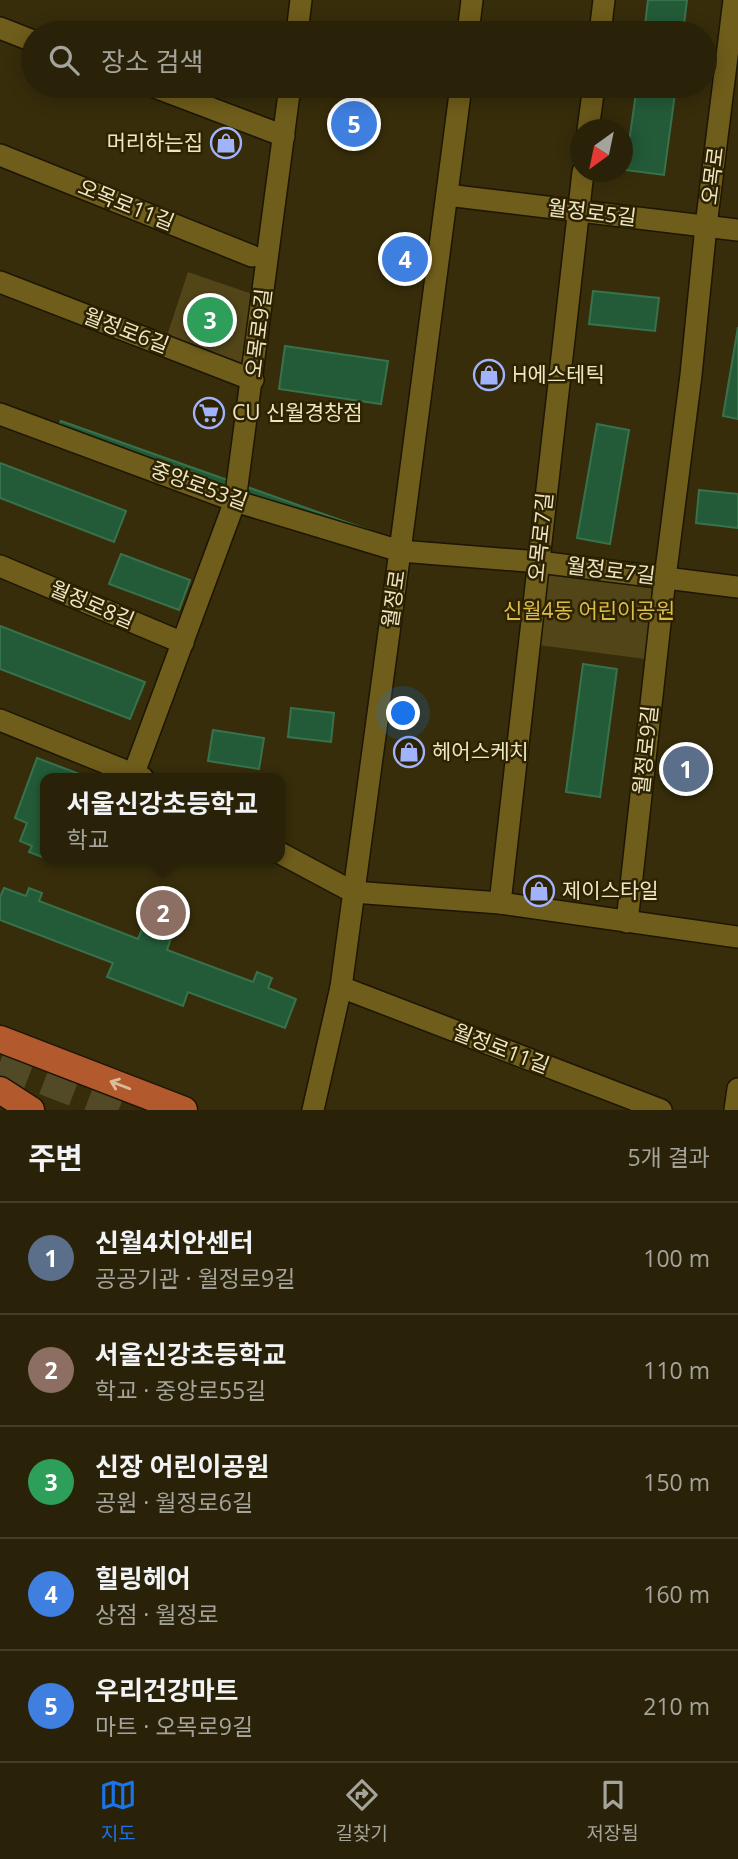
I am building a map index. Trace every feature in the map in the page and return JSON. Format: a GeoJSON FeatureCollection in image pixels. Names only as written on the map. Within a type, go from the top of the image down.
{"type":"FeatureCollection","features":[{"type":"Feature","properties":{"kind":"main road"},"geometry":{"type":"LineString","coordinates":[[0,1039],[184,1110]]}},
{"type":"Feature","properties":{"kind":"main road"},"geometry":{"type":"LineString","coordinates":[[0,1090],[32,1110]]}},
{"type":"Feature","properties":{"kind":"street"},"geometry":{"type":"LineString","coordinates":[[469,21],[472,0]]}},
{"type":"Feature","properties":{"kind":"street"},"geometry":{"type":"LineString","coordinates":[[601,21],[604,0]]}},
{"type":"Feature","properties":{"kind":"street","name":"오목로"},"geometry":{"type":"LineString","coordinates":[[665,578],[734,0]]}},
{"type":"Feature","properties":{"kind":"street"},"geometry":{"type":"LineString","coordinates":[[295,3],[296,21]]}},
{"type":"Feature","properties":{"kind":"street"},"geometry":{"type":"LineString","coordinates":[[0,28],[21,36]]}},
{"type":"Feature","properties":{"kind":"street"},"geometry":{"type":"LineString","coordinates":[[184,98],[284,136]]}},
{"type":"Feature","properties":{"kind":"street","name":"오목로9길"},"geometry":{"type":"LineString","coordinates":[[140,773],[183,643],[235,501],[289,98]]}},
{"type":"Feature","properties":{"kind":"street","name":"월정로"},"geometry":{"type":"LineString","coordinates":[[313,1110],[341,987],[459,98]]}},
{"type":"Feature","properties":{"kind":"street"},"geometry":{"type":"LineString","coordinates":[[590,119],[592,98]]}},
{"type":"Feature","properties":{"kind":"street","name":"오목로11길"},"geometry":{"type":"LineString","coordinates":[[0,155],[252,256]]}},
{"type":"Feature","properties":{"kind":"street","name":"오목로7길"},"geometry":{"type":"LineString","coordinates":[[500,903],[582,182]]}},
{"type":"Feature","properties":{"kind":"street","name":"월정로5길"},"geometry":{"type":"LineString","coordinates":[[447,195],[738,230]]}},
{"type":"Feature","properties":{"kind":"street","name":"월정로6길"},"geometry":{"type":"LineString","coordinates":[[0,282],[253,380]]}},
{"type":"Feature","properties":{"kind":"street","name":"중앙로53길"},"geometry":{"type":"LineString","coordinates":[[0,414],[235,501],[400,551]]}},
{"type":"Feature","properties":{"kind":"street","name":"월정로7길"},"geometry":{"type":"LineString","coordinates":[[400,551],[538,562],[738,587]]}},
{"type":"Feature","properties":{"kind":"street","name":"월정로8길"},"geometry":{"type":"LineString","coordinates":[[0,566],[183,643]]}},
{"type":"Feature","properties":{"kind":"street","name":"월정로9길"},"geometry":{"type":"LineString","coordinates":[[627,922],[665,578]]}},
{"type":"Feature","properties":{"kind":"street"},"geometry":{"type":"LineString","coordinates":[[0,720],[132,773]]}},
{"type":"Feature","properties":{"kind":"street"},"geometry":{"type":"LineString","coordinates":[[285,856],[353,892],[500,903],[738,937]]}},
{"type":"Feature","properties":{"kind":"street","name":"월정로11길"},"geometry":{"type":"LineString","coordinates":[[341,987],[661,1110]]}},
{"type":"Feature","properties":{"kind":"street"},"geometry":{"type":"LineString","coordinates":[[735,1110],[738,1089]]}},
{"type":"Feature","properties":{"kind":"green space"},"geometry":{"type":"Polygon","coordinates":[[[188,272],[252,294],[241,375],[164,345],[188,272]]]}},
{"type":"Feature","properties":{"kind":"green space","name":"신월4동 어린이공원"},"geometry":{"type":"Polygon","coordinates":[[[540,565],[663,580],[653,660],[531,644],[540,565]]]}},
{"type":"Feature","properties":{"kind":"building"},"geometry":{"type":"Polygon","coordinates":[[[648,0],[687,0],[684,21],[645,21],[648,0]]]}},
{"type":"Feature","properties":{"kind":"building"},"geometry":{"type":"Polygon","coordinates":[[[635,98],[674,98],[664,175],[633,171],[632,119],[635,98]]]}},
{"type":"Feature","properties":{"kind":"building"},"geometry":{"type":"Polygon","coordinates":[[[593,291],[659,298],[655,331],[589,324],[593,291]]]}},
{"type":"Feature","properties":{"kind":"building"},"geometry":{"type":"Polygon","coordinates":[[[738,327],[738,419],[723,416],[738,327]]]}},
{"type":"Feature","properties":{"kind":"building"},"geometry":{"type":"Polygon","coordinates":[[[285,346],[388,361],[381,404],[279,389],[285,346]]]}},
{"type":"Feature","properties":{"kind":"building"},"geometry":{"type":"Polygon","coordinates":[[[61,421],[391,538],[52,441],[61,421]]]}},
{"type":"Feature","properties":{"kind":"building"},"geometry":{"type":"Polygon","coordinates":[[[597,424],[629,430],[610,544],[577,538],[597,424]]]}},
{"type":"Feature","properties":{"kind":"building"},"geometry":{"type":"Polygon","coordinates":[[[0,463],[126,511],[114,542],[0,498],[0,463]]]}},
{"type":"Feature","properties":{"kind":"building"},"geometry":{"type":"Polygon","coordinates":[[[699,490],[738,494],[738,528],[696,523],[699,490]]]}},
{"type":"Feature","properties":{"kind":"building"},"geometry":{"type":"Polygon","coordinates":[[[121,554],[190,580],[179,610],[109,584],[121,554]]]}},
{"type":"Feature","properties":{"kind":"building"},"geometry":{"type":"Polygon","coordinates":[[[0,626],[145,682],[130,719],[0,669],[0,626]]]}},
{"type":"Feature","properties":{"kind":"building"},"geometry":{"type":"Polygon","coordinates":[[[583,664],[617,669],[600,797],[566,792],[583,664]]]}},
{"type":"Feature","properties":{"kind":"building"},"geometry":{"type":"Polygon","coordinates":[[[291,708],[334,713],[331,742],[288,737],[291,708]]]}},
{"type":"Feature","properties":{"kind":"building"},"geometry":{"type":"Polygon","coordinates":[[[213,730],[264,738],[259,769],[208,761],[213,730]]]}},
{"type":"Feature","properties":{"kind":"building"},"geometry":{"type":"Polygon","coordinates":[[[37,758],[77,773],[40,773],[40,856],[29,852],[32,846],[20,841],[27,823],[15,818],[37,758]]]}},
{"type":"Feature","properties":{"kind":"building"},"geometry":{"type":"Polygon","coordinates":[[[4,888],[26,896],[29,888],[42,893],[39,901],[138,939],[144,924],[172,935],[167,950],[253,982],[257,972],[272,978],[268,988],[296,999],[285,1028],[188,992],[183,1006],[107,977],[113,963],[0,920],[0,897],[4,888]]]}},
{"type":"Feature","properties":{"kind":"tunnel"},"geometry":{"type":"LineString","coordinates":[[0,1062],[126,1110]]}},
{"type":"Feature","properties":{"kind":"place","name":"우리건강마트"},"geometry":{"type":"Point","coordinates":[354,124]}},
{"type":"Feature","properties":{"kind":"place","name":"머리하는집"},"geometry":{"type":"Point","coordinates":[226,143]}},
{"type":"Feature","properties":{"kind":"place","name":"힐링헤어"},"geometry":{"type":"Point","coordinates":[405,259]}},
{"type":"Feature","properties":{"kind":"place","name":"신장 어린이공원"},"geometry":{"type":"Point","coordinates":[210,320]}},
{"type":"Feature","properties":{"kind":"place","name":"H에스테틱"},"geometry":{"type":"Point","coordinates":[489,375]}},
{"type":"Feature","properties":{"kind":"place","name":"CU 신월경창점"},"geometry":{"type":"Point","coordinates":[209,413]}},
{"type":"Feature","properties":{"kind":"place","name":"헤어스케치"},"geometry":{"type":"Point","coordinates":[409,752]}},
{"type":"Feature","properties":{"kind":"place","name":"신월4치안센터"},"geometry":{"type":"Point","coordinates":[686,769]}},
{"type":"Feature","properties":{"kind":"place","name":"제이스타일"},"geometry":{"type":"Point","coordinates":[539,891]}},
{"type":"Feature","properties":{"kind":"place","name":"서울신강초등학교"},"geometry":{"type":"Point","coordinates":[163,913]}}]}
